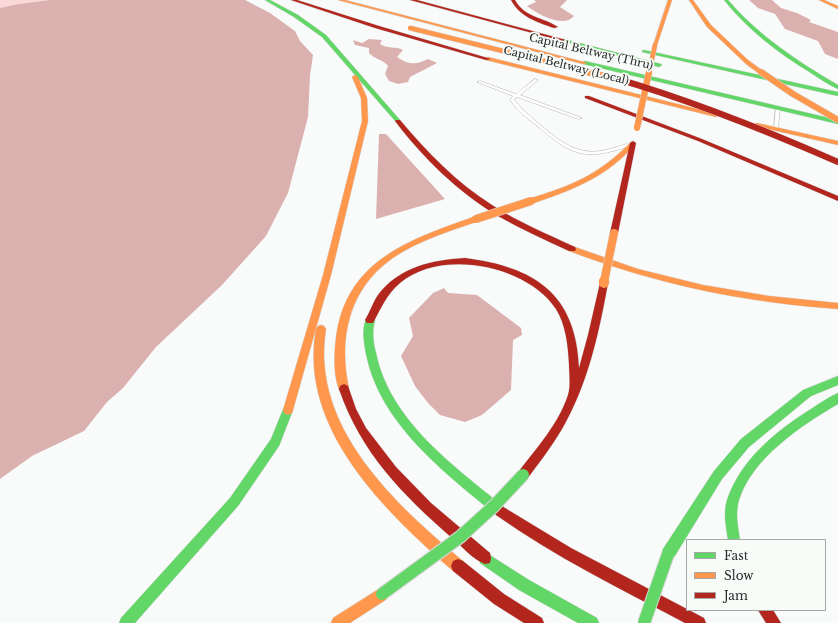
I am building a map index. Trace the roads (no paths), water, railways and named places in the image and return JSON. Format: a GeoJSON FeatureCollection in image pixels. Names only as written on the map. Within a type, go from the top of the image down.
{"type":"FeatureCollection","features":[{"type":"Feature","properties":{"kind":"highway"},"geometry":{"type":"LineString","coordinates":[[266,0],[290,12],[313,28],[334,46],[440,168],[464,188],[486,203],[527,227],[576,250],[631,270],[689,286],[757,299],[838,306]]}},
{"type":"Feature","properties":{"kind":"highway","name":"Capital Beltway (Local)"},"geometry":{"type":"LineString","coordinates":[[293,0],[320,10],[509,65],[776,130],[838,143]]}},
{"type":"Feature","properties":{"kind":"highway"},"geometry":{"type":"LineString","coordinates":[[314,0],[410,28],[596,74],[658,91],[760,127],[838,162]]}},
{"type":"Feature","properties":{"kind":"highway","name":"Capital Beltway (Thru)"},"geometry":{"type":"LineString","coordinates":[[340,0],[551,55],[838,121]]}},
{"type":"Feature","properties":{"kind":"highway","name":"Capital Beltway (Thru)"},"geometry":{"type":"LineString","coordinates":[[412,0],[670,68]]}},
{"type":"Feature","properties":{"kind":"highway"},"geometry":{"type":"LineString","coordinates":[[438,0],[601,41],[838,94]]}},
{"type":"Feature","properties":{"kind":"highway"},"geometry":{"type":"LineString","coordinates":[[513,0],[516,6],[527,15],[568,31]]}},
{"type":"Feature","properties":{"kind":"highway"},"geometry":{"type":"LineString","coordinates":[[338,623],[382,594],[460,537],[494,506],[523,475],[563,417],[585,364],[596,324],[655,44],[661,26],[665,20],[670,0]]}},
{"type":"Feature","properties":{"kind":"highway"},"geometry":{"type":"LineString","coordinates":[[691,0],[698,14],[747,62],[793,94],[838,121]]}},
{"type":"Feature","properties":{"kind":"highway"},"geometry":{"type":"LineString","coordinates":[[726,0],[742,19],[758,34],[795,61],[838,87]]}},
{"type":"Feature","properties":{"kind":"highway"},"geometry":{"type":"LineString","coordinates":[[821,0],[838,7]]}},
{"type":"Feature","properties":{"kind":"highway"},"geometry":{"type":"LineString","coordinates":[[825,0],[838,7]]}},
{"type":"Feature","properties":{"kind":"highway"},"geometry":{"type":"LineString","coordinates":[[658,2],[662,8],[660,19],[661,26]]}},
{"type":"Feature","properties":{"kind":"highway"},"geometry":{"type":"LineString","coordinates":[[320,10],[546,83]]}},
{"type":"Feature","properties":{"kind":"highway"},"geometry":{"type":"LineString","coordinates":[[450,29],[471,16]]}},
{"type":"Feature","properties":{"kind":"highway"},"geometry":{"type":"LineString","coordinates":[[579,34],[601,41]]}},
{"type":"Feature","properties":{"kind":"highway"},"geometry":{"type":"LineString","coordinates":[[126,623],[234,502],[258,470],[275,442],[289,407],[327,275],[365,121],[365,109],[361,88],[346,60]]}},
{"type":"Feature","properties":{"kind":"highway"},"geometry":{"type":"LineString","coordinates":[[770,91],[830,105]]}},
{"type":"Feature","properties":{"kind":"highway"},"geometry":{"type":"LineString","coordinates":[[579,94],[700,140],[838,199]]}},
{"type":"Feature","properties":{"kind":"highway"},"geometry":{"type":"LineString","coordinates":[[592,623],[486,559],[436,517],[376,452],[353,413],[342,379],[339,353],[343,323],[349,300],[364,278],[382,261],[406,246],[426,237],[564,190],[603,172],[633,143]]}},
{"type":"Feature","properties":{"kind":"highway"},"geometry":{"type":"LineString","coordinates":[[574,393],[570,328],[560,308],[547,292],[509,268],[489,263],[465,260],[440,262],[420,268],[402,277],[386,290],[375,307],[368,329],[368,354],[378,380],[392,404],[420,441],[453,472],[505,515],[566,553],[671,610],[699,623]]}},
{"type":"Feature","properties":{"kind":"highway"},"geometry":{"type":"LineString","coordinates":[[327,275],[318,354],[322,384],[333,418],[358,462],[388,501],[471,578],[521,614],[537,623]]}},
{"type":"Feature","properties":{"kind":"highway"},"geometry":{"type":"LineString","coordinates":[[644,623],[668,554],[718,475],[745,443],[777,416],[807,393],[838,380]]}},
{"type":"Feature","properties":{"kind":"highway"},"geometry":{"type":"LineString","coordinates":[[734,539],[732,520],[734,498],[744,477],[761,456],[793,427],[838,398]]}},
{"type":"Feature","properties":{"kind":"highway"},"geometry":{"type":"LineString","coordinates":[[766,611],[774,623]]}},
{"type":"Feature","properties":{"kind":"lane"},"geometry":{"type":"LineString","coordinates":[[536,80],[512,99],[519,109],[559,142],[570,149],[583,153],[612,151],[633,143]]}},
{"type":"Feature","properties":{"kind":"lane"},"geometry":{"type":"LineString","coordinates":[[480,82],[580,118]]}},
{"type":"Feature","properties":{"kind":"lane"},"geometry":{"type":"LineString","coordinates":[[776,130],[778,108]]}}]}
